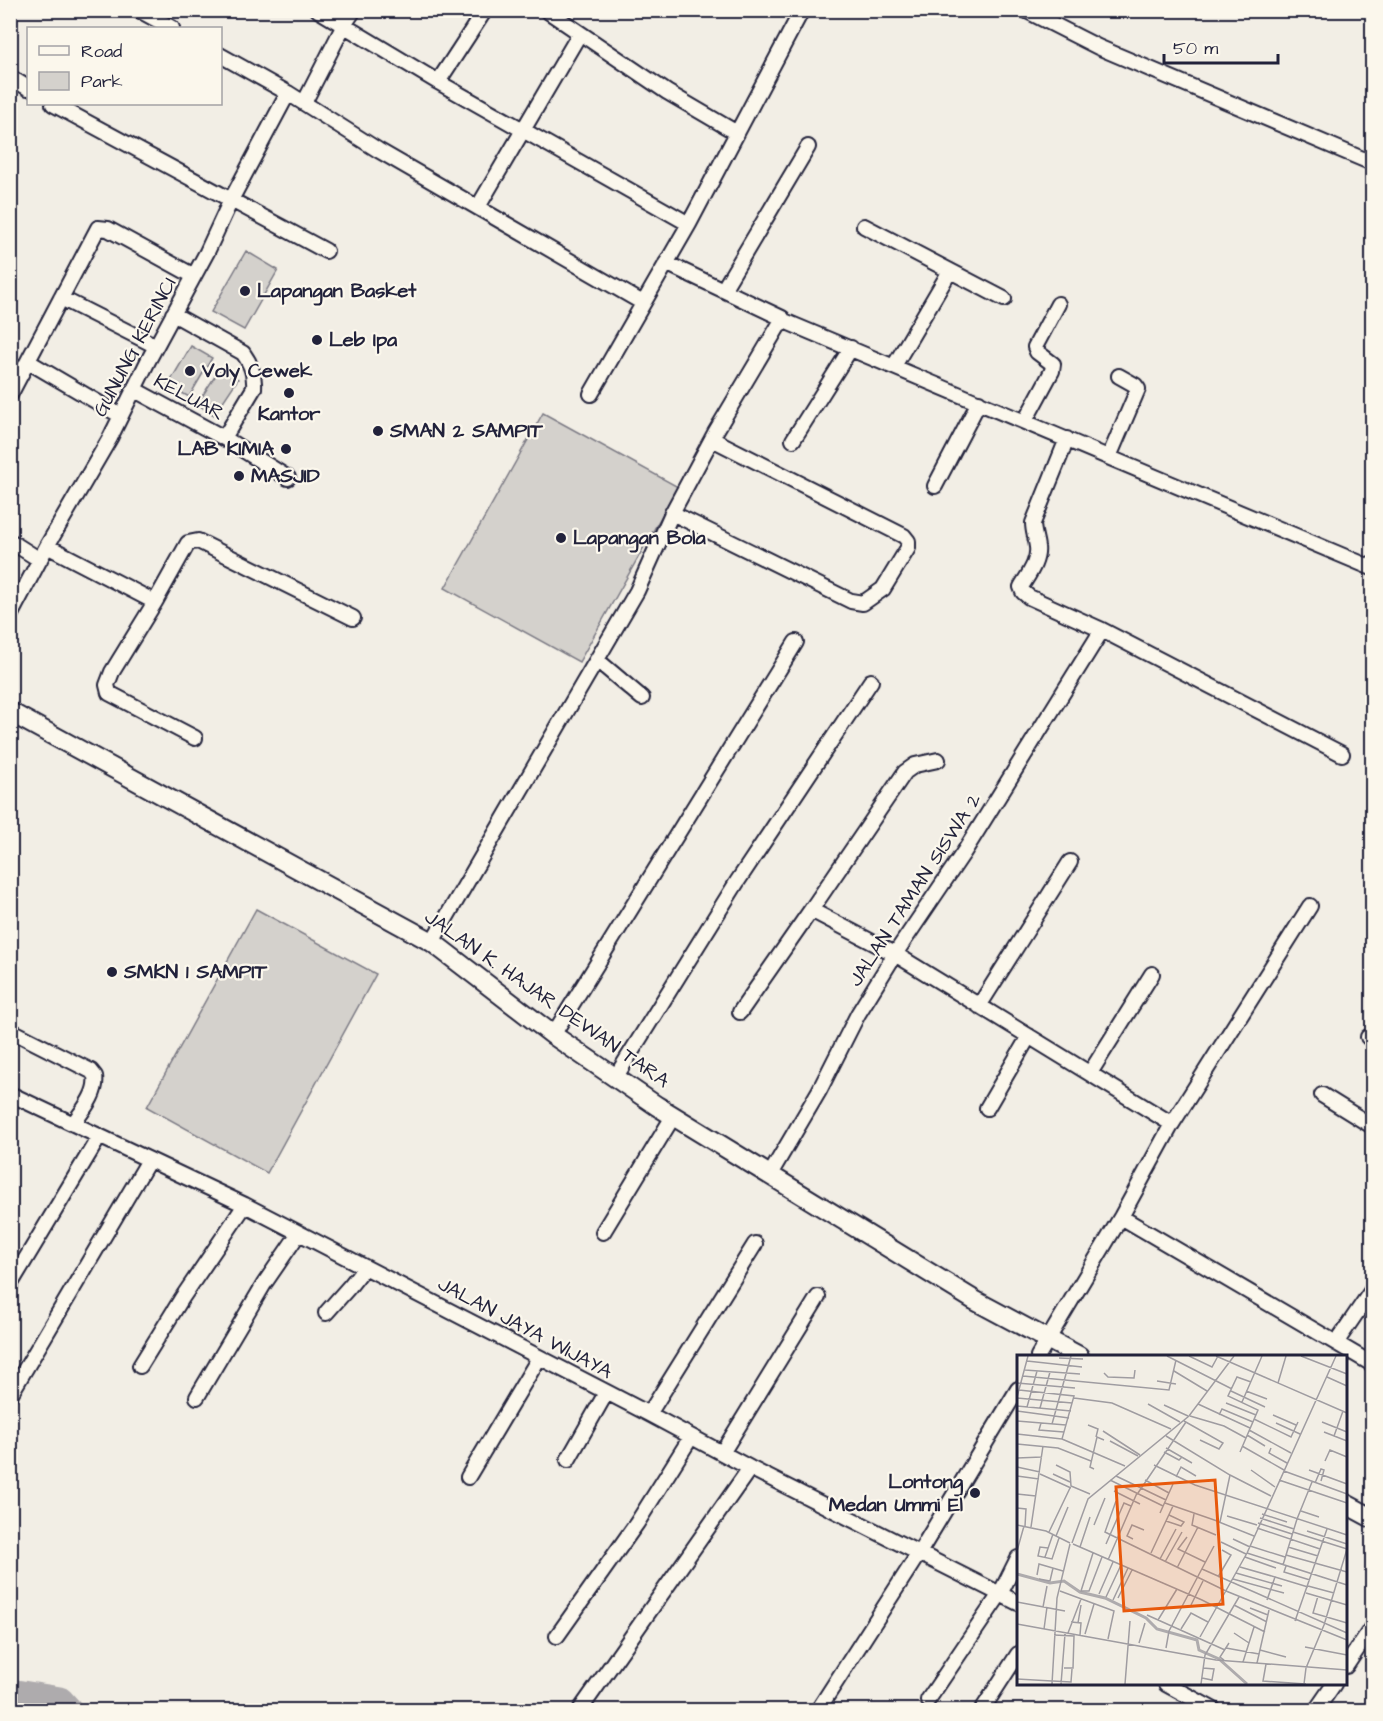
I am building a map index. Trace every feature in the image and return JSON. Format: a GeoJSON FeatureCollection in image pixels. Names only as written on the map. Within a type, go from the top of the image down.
{"type":"FeatureCollection","features":[{"type":"Feature","properties":{"kind":"street"},"geometry":{"type":"LineString","coordinates":[[139,10],[170,27]]}},
{"type":"Feature","properties":{"kind":"street"},"geometry":{"type":"LineString","coordinates":[[318,10],[438,82],[689,224]]}},
{"type":"Feature","properties":{"kind":"street"},"geometry":{"type":"LineString","coordinates":[[304,103],[354,10]]}},
{"type":"Feature","properties":{"kind":"street"},"geometry":{"type":"LineString","coordinates":[[438,82],[485,10]]}},
{"type":"Feature","properties":{"kind":"street"},"geometry":{"type":"LineString","coordinates":[[546,10],[667,92],[737,133]]}},
{"type":"Feature","properties":{"kind":"street"},"geometry":{"type":"LineString","coordinates":[[591,394],[689,224],[802,10]]}},
{"type":"Feature","properties":{"kind":"street"},"geometry":{"type":"LineString","coordinates":[[1025,10],[1116,55],[1372,163]]}},
{"type":"Feature","properties":{"kind":"street"},"geometry":{"type":"LineString","coordinates":[[478,207],[580,33]]}},
{"type":"Feature","properties":{"kind":"street"},"geometry":{"type":"LineString","coordinates":[[222,57],[288,93],[378,150],[643,303]]}},
{"type":"Feature","properties":{"kind":"street"},"geometry":{"type":"LineString","coordinates":[[10,77],[27,87]]}},
{"type":"Feature","properties":{"kind":"street","name":"GUNUNG KERINCI"},"geometry":{"type":"LineString","coordinates":[[10,616],[135,390],[288,93]]}},
{"type":"Feature","properties":{"kind":"street"},"geometry":{"type":"LineString","coordinates":[[55,105],[326,251]]}},
{"type":"Feature","properties":{"kind":"street"},"geometry":{"type":"LineString","coordinates":[[723,290],[808,147]]}},
{"type":"Feature","properties":{"kind":"street"},"geometry":{"type":"LineString","coordinates":[[864,226],[1004,299]]}},
{"type":"Feature","properties":{"kind":"street"},"geometry":{"type":"LineString","coordinates":[[10,395],[98,228],[108,229],[194,276]]}},
{"type":"Feature","properties":{"kind":"street"},"geometry":{"type":"LineString","coordinates":[[666,263],[782,320],[1372,568]]}},
{"type":"Feature","properties":{"kind":"street"},"geometry":{"type":"LineString","coordinates":[[894,366],[950,271]]}},
{"type":"Feature","properties":{"kind":"street"},"geometry":{"type":"LineString","coordinates":[[61,298],[156,346]]}},
{"type":"Feature","properties":{"kind":"street"},"geometry":{"type":"LineString","coordinates":[[1025,421],[1052,371],[1053,364],[1035,347],[1058,304]]}},
{"type":"Feature","properties":{"kind":"street"},"geometry":{"type":"LineString","coordinates":[[174,314],[243,354],[252,370],[254,388],[224,438]]}},
{"type":"Feature","properties":{"kind":"street"},"geometry":{"type":"LineString","coordinates":[[432,942],[637,591],[672,513],[712,439],[782,320]]}},
{"type":"Feature","properties":{"kind":"street"},"geometry":{"type":"LineString","coordinates":[[793,440],[851,348]]}},
{"type":"Feature","properties":{"kind":"street"},"geometry":{"type":"LineString","coordinates":[[29,362],[121,416]]}},
{"type":"Feature","properties":{"kind":"street"},"geometry":{"type":"LineString","coordinates":[[1109,457],[1138,389],[1119,376]]}},
{"type":"Feature","properties":{"kind":"street","name":"KELUAR"},"geometry":{"type":"LineString","coordinates":[[135,390],[224,438],[288,478]]}},
{"type":"Feature","properties":{"kind":"street"},"geometry":{"type":"LineString","coordinates":[[935,486],[979,402]]}},
{"type":"Feature","properties":{"kind":"street"},"geometry":{"type":"LineString","coordinates":[[672,513],[851,602],[863,603],[883,589],[908,548],[908,541],[904,536],[712,439]]}},
{"type":"Feature","properties":{"kind":"street"},"geometry":{"type":"LineString","coordinates":[[1067,439],[1033,523],[1037,552],[1022,587],[1023,592],[1029,597],[1102,630],[1342,754]]}},
{"type":"Feature","properties":{"kind":"street"},"geometry":{"type":"LineString","coordinates":[[195,738],[109,693],[107,685],[112,672],[188,543],[195,540],[353,618]]}},
{"type":"Feature","properties":{"kind":"street"},"geometry":{"type":"LineString","coordinates":[[10,541],[40,560]]}},
{"type":"Feature","properties":{"kind":"street"},"geometry":{"type":"LineString","coordinates":[[47,546],[155,602]]}},
{"type":"Feature","properties":{"kind":"street","name":"JALAN TAMAN SISWA 2"},"geometry":{"type":"LineString","coordinates":[[769,1176],[819,1091],[858,1014],[895,954],[964,852],[1102,630]]}},
{"type":"Feature","properties":{"kind":"street"},"geometry":{"type":"LineString","coordinates":[[553,1035],[796,642]]}},
{"type":"Feature","properties":{"kind":"street"},"geometry":{"type":"LineString","coordinates":[[597,660],[642,698]]}},
{"type":"Feature","properties":{"kind":"street"},"geometry":{"type":"LineString","coordinates":[[615,1078],[737,882],[871,681]]}},
{"type":"Feature","properties":{"kind":"street","name":"JALAN K. HAJAR DEWAN TARA"},"geometry":{"type":"LineString","coordinates":[[10,712],[432,942],[553,1035],[615,1078],[769,1176],[974,1300],[1077,1355]]}},
{"type":"Feature","properties":{"kind":"street"},"geometry":{"type":"LineString","coordinates":[[740,1012],[905,772],[915,765],[938,760]]}},
{"type":"Feature","properties":{"kind":"street"},"geometry":{"type":"LineString","coordinates":[[979,1006],[1070,862]]}},
{"type":"Feature","properties":{"kind":"street"},"geometry":{"type":"LineString","coordinates":[[1039,1355],[1121,1217],[1172,1124],[1310,906]]}},
{"type":"Feature","properties":{"kind":"street"},"geometry":{"type":"LineString","coordinates":[[811,910],[895,954],[1172,1124]]}},
{"type":"Feature","properties":{"kind":"street"},"geometry":{"type":"LineString","coordinates":[[1090,1074],[1152,974]]}},
{"type":"Feature","properties":{"kind":"street"},"geometry":{"type":"LineString","coordinates":[[10,1030],[91,1071],[95,1076],[96,1085],[87,1104],[73,1124]]}},
{"type":"Feature","properties":{"kind":"street"},"geometry":{"type":"LineString","coordinates":[[987,1108],[1029,1036]]}},
{"type":"Feature","properties":{"kind":"street","name":"JALAN JAYA WIJAYA"},"geometry":{"type":"LineString","coordinates":[[10,1094],[245,1205],[750,1468],[1017,1603]]}},
{"type":"Feature","properties":{"kind":"street"},"geometry":{"type":"LineString","coordinates":[[1322,1095],[1372,1126]]}},
{"type":"Feature","properties":{"kind":"street"},"geometry":{"type":"LineString","coordinates":[[603,1232],[674,1115]]}},
{"type":"Feature","properties":{"kind":"street"},"geometry":{"type":"LineString","coordinates":[[10,1285],[99,1137]]}},
{"type":"Feature","properties":{"kind":"street"},"geometry":{"type":"LineString","coordinates":[[10,1395],[149,1160]]}},
{"type":"Feature","properties":{"kind":"street"},"geometry":{"type":"LineString","coordinates":[[140,1366],[182,1298],[245,1205]]}},
{"type":"Feature","properties":{"kind":"street"},"geometry":{"type":"LineString","coordinates":[[1121,1217],[1372,1364]]}},
{"type":"Feature","properties":{"kind":"street"},"geometry":{"type":"LineString","coordinates":[[197,1397],[264,1284],[300,1233]]}},
{"type":"Feature","properties":{"kind":"street"},"geometry":{"type":"LineString","coordinates":[[649,1414],[755,1244]]}},
{"type":"Feature","properties":{"kind":"street"},"geometry":{"type":"LineString","coordinates":[[326,1313],[365,1267]]}},
{"type":"Feature","properties":{"kind":"street"},"geometry":{"type":"LineString","coordinates":[[1336,1343],[1372,1290]]}},
{"type":"Feature","properties":{"kind":"street"},"geometry":{"type":"LineString","coordinates":[[722,1453],[818,1297]]}},
{"type":"Feature","properties":{"kind":"street"},"geometry":{"type":"LineString","coordinates":[[468,1477],[539,1358]]}},
{"type":"Feature","properties":{"kind":"street"},"geometry":{"type":"LineString","coordinates":[[818,1710],[919,1553],[1017,1391]]}},
{"type":"Feature","properties":{"kind":"street"},"geometry":{"type":"LineString","coordinates":[[568,1460],[606,1393]]}},
{"type":"Feature","properties":{"kind":"street"},"geometry":{"type":"LineString","coordinates":[[557,1636],[637,1523],[691,1437]]}},
{"type":"Feature","properties":{"kind":"street"},"geometry":{"type":"LineString","coordinates":[[580,1710],[750,1468]]}},
{"type":"Feature","properties":{"kind":"street"},"geometry":{"type":"LineString","coordinates":[[1347,1505],[1372,1518]]}},
{"type":"Feature","properties":{"kind":"street"},"geometry":{"type":"LineString","coordinates":[[928,1700],[1000,1594],[1017,1560]]}},
{"type":"Feature","properties":{"kind":"street"},"geometry":{"type":"LineString","coordinates":[[1347,1664],[1372,1627]]}},
{"type":"Feature","properties":{"kind":"street"},"geometry":{"type":"LineString","coordinates":[[982,1710],[1017,1656]]}},
{"type":"Feature","properties":{"kind":"street"},"geometry":{"type":"LineString","coordinates":[[1170,1685],[1214,1710]]}},
{"type":"Feature","properties":{"kind":"street"},"geometry":{"type":"LineString","coordinates":[[1316,1710],[1333,1685]]}},
{"type":"Feature","properties":{"kind":"green space","name":"Lapangan Basket"},"geometry":{"type":"Polygon","coordinates":[[[246,251],[278,270],[244,330],[211,312],[246,251]]]}},
{"type":"Feature","properties":{"kind":"green space","name":"Voly Cewek"},"geometry":{"type":"Polygon","coordinates":[[[191,346],[212,358],[189,397],[168,385],[191,346]]]}},
{"type":"Feature","properties":{"kind":"green space"},"geometry":{"type":"Polygon","coordinates":[[[221,367],[238,379],[214,415],[197,404],[221,367]]]}},
{"type":"Feature","properties":{"kind":"green space","name":"Lapangan Bola"},"geometry":{"type":"Polygon","coordinates":[[[543,413],[678,487],[579,662],[445,588],[543,413]]]}},
{"type":"Feature","properties":{"kind":"green space"},"geometry":{"type":"Polygon","coordinates":[[[256,909],[376,974],[267,1173],[147,1107],[256,909]]]}},
{"type":"Feature","properties":{"kind":"waterway"},"geometry":{"type":"LineString","coordinates":[[10,1692],[60,1700],[69,1710]]}},
{"type":"Feature","properties":{"kind":"place","name":"Lapangan Basket"},"geometry":{"type":"Point","coordinates":[245,291]}},
{"type":"Feature","properties":{"kind":"place","name":"Leb Ipa"},"geometry":{"type":"Point","coordinates":[317,340]}},
{"type":"Feature","properties":{"kind":"place","name":"Voly Cewek"},"geometry":{"type":"Point","coordinates":[190,371]}},
{"type":"Feature","properties":{"kind":"place","name":"Kantor"},"geometry":{"type":"Point","coordinates":[289,393]}},
{"type":"Feature","properties":{"kind":"place","name":"SMAN 2 SAMPIT"},"geometry":{"type":"Point","coordinates":[378,431]}},
{"type":"Feature","properties":{"kind":"place","name":"LAB KIMIA"},"geometry":{"type":"Point","coordinates":[286,449]}},
{"type":"Feature","properties":{"kind":"place","name":"MASJID"},"geometry":{"type":"Point","coordinates":[239,476]}},
{"type":"Feature","properties":{"kind":"place","name":"Lapangan Bola"},"geometry":{"type":"Point","coordinates":[561,538]}},
{"type":"Feature","properties":{"kind":"place","name":"SMKN 1 SAMPIT"},"geometry":{"type":"Point","coordinates":[112,972]}},
{"type":"Feature","properties":{"kind":"place","name":"Lontong Medan Ummi El"},"geometry":{"type":"Point","coordinates":[975,1493]}}]}
